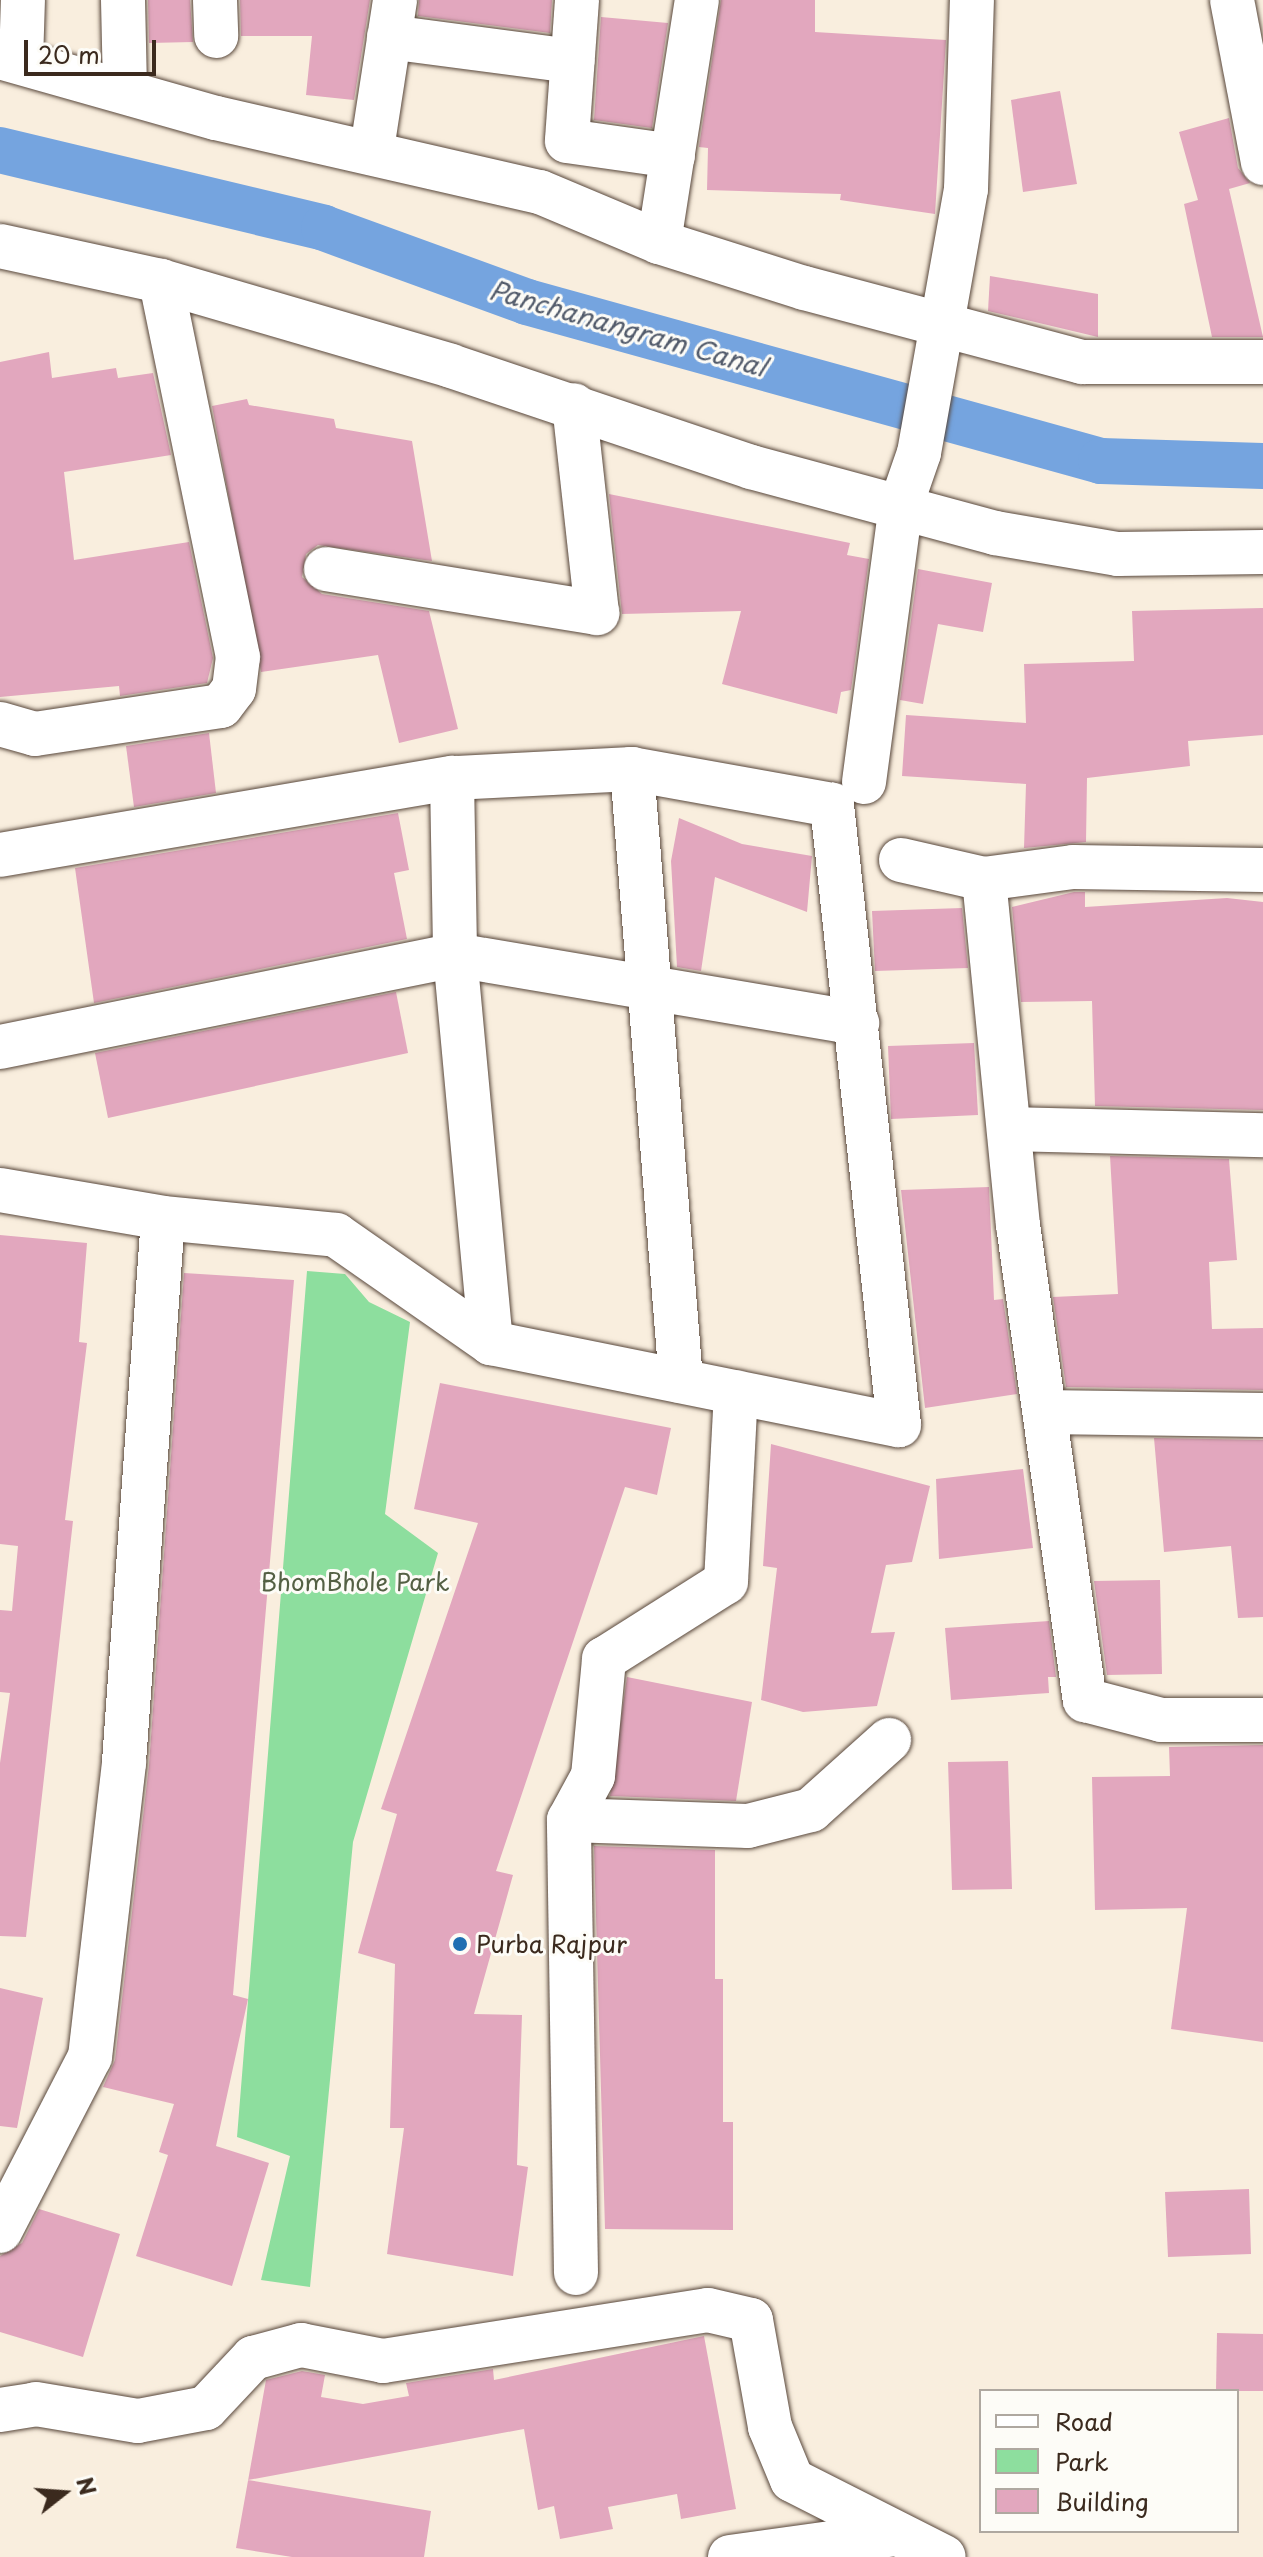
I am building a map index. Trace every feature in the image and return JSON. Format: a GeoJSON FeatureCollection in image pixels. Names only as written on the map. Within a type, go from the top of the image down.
{"type":"FeatureCollection","features":[{"type":"Feature","properties":{"kind":"street"},"geometry":{"type":"LineString","coordinates":[[23,0],[11,60],[125,89],[216,118],[372,149],[540,192],[659,242],[804,288],[944,321],[1082,362],[1263,362]]}},
{"type":"Feature","properties":{"kind":"street"},"geometry":{"type":"LineString","coordinates":[[123,0],[125,89]]}},
{"type":"Feature","properties":{"kind":"street"},"geometry":{"type":"LineString","coordinates":[[577,0],[567,141],[673,156]]}},
{"type":"Feature","properties":{"kind":"street"},"geometry":{"type":"LineString","coordinates":[[659,242],[697,0]]}},
{"type":"Feature","properties":{"kind":"street"},"geometry":{"type":"LineString","coordinates":[[864,782],[901,505],[919,453],[966,189],[972,0]]}},
{"type":"Feature","properties":{"kind":"street"},"geometry":{"type":"LineString","coordinates":[[1232,0],[1263,163]]}},
{"type":"Feature","properties":{"kind":"street"},"geometry":{"type":"LineString","coordinates":[[372,149],[392,19],[572,61]]}},
{"type":"Feature","properties":{"kind":"street"},"geometry":{"type":"LineString","coordinates":[[0,246],[161,281],[574,405],[751,467],[901,505],[995,533],[1118,554],[1263,552]]}},
{"type":"Feature","properties":{"kind":"street"},"geometry":{"type":"LineString","coordinates":[[0,724],[35,734],[205,709],[221,706],[234,689],[238,657],[161,281]]}},
{"type":"Feature","properties":{"kind":"street"},"geometry":{"type":"LineString","coordinates":[[326,569],[597,613],[574,405]]}},
{"type":"Feature","properties":{"kind":"street"},"geometry":{"type":"LineString","coordinates":[[632,769],[681,1381]]}},
{"type":"Feature","properties":{"kind":"street"},"geometry":{"type":"LineString","coordinates":[[0,855],[452,778],[632,769],[832,805],[899,1425],[491,1343],[336,1235],[163,1218],[0,1190]]}},
{"type":"Feature","properties":{"kind":"street"},"geometry":{"type":"LineString","coordinates":[[452,778],[455,955],[491,1343]]}},
{"type":"Feature","properties":{"kind":"street"},"geometry":{"type":"LineString","coordinates":[[901,860],[984,879],[1073,867],[1263,870]]}},
{"type":"Feature","properties":{"kind":"street"},"geometry":{"type":"LineString","coordinates":[[984,879],[1009,1129],[1085,1700],[1161,1720],[1263,1720]]}},
{"type":"Feature","properties":{"kind":"street"},"geometry":{"type":"LineString","coordinates":[[0,1047],[455,955],[650,983],[857,1023]]}},
{"type":"Feature","properties":{"kind":"street"},"geometry":{"type":"LineString","coordinates":[[1009,1129],[1263,1135]]}},
{"type":"Feature","properties":{"kind":"street"},"geometry":{"type":"LineString","coordinates":[[0,2231],[90,2057],[124,1762],[163,1218]]}},
{"type":"Feature","properties":{"kind":"street"},"geometry":{"type":"LineString","coordinates":[[576,2273],[569,1820],[593,1776],[604,1659],[726,1582],[736,1392]]}},
{"type":"Feature","properties":{"kind":"street"},"geometry":{"type":"LineString","coordinates":[[1045,1412],[1263,1415]]}},
{"type":"Feature","properties":{"kind":"street"},"geometry":{"type":"LineString","coordinates":[[569,1820],[748,1826],[798,1814],[889,1740]]}},
{"type":"Feature","properties":{"kind":"street"},"geometry":{"type":"LineString","coordinates":[[0,2410],[36,2404],[138,2421],[206,2408],[253,2358],[301,2345],[383,2361],[708,2310],[751,2320],[770,2427],[792,2480],[895,2534],[931,2544],[944,2557]]}},
{"type":"Feature","properties":{"kind":"street"},"geometry":{"type":"LineString","coordinates":[[730,2557],[895,2534]]}},
{"type":"Feature","properties":{"kind":"green space","name":"BhomBhole Park"},"geometry":{"type":"Polygon","coordinates":[[[307,1271],[345,1274],[369,1302],[410,1322],[385,1514],[438,1553],[353,1842],[310,2287],[261,2280],[290,2156],[237,2137],[307,1271]]]}},
{"type":"Feature","properties":{"kind":"building"},"geometry":{"type":"Polygon","coordinates":[[[148,0],[190,0],[193,42],[149,43],[148,0]]]}},
{"type":"Feature","properties":{"kind":"building"},"geometry":{"type":"Polygon","coordinates":[[[240,0],[370,0],[354,100],[306,95],[312,36],[241,36],[240,0]]]}},
{"type":"Feature","properties":{"kind":"building"},"geometry":{"type":"Polygon","coordinates":[[[419,0],[552,0],[550,33],[418,16],[419,0]]]}},
{"type":"Feature","properties":{"kind":"building"},"geometry":{"type":"Polygon","coordinates":[[[721,0],[815,0],[815,32],[946,40],[935,214],[840,200],[841,194],[707,190],[708,148],[699,147],[721,0]]]}},
{"type":"Feature","properties":{"kind":"building"},"geometry":{"type":"Polygon","coordinates":[[[601,17],[668,23],[652,128],[594,120],[601,17]]]}},
{"type":"Feature","properties":{"kind":"building"},"geometry":{"type":"Polygon","coordinates":[[[1060,91],[1077,184],[1023,192],[1011,100],[1060,91]]]}},
{"type":"Feature","properties":{"kind":"building"},"geometry":{"type":"Polygon","coordinates":[[[1229,118],[1238,168],[1250,183],[1229,189],[1263,337],[1212,337],[1184,204],[1198,200],[1179,132],[1229,118]]]}},
{"type":"Feature","properties":{"kind":"building"},"geometry":{"type":"Polygon","coordinates":[[[990,276],[1098,294],[1098,337],[988,311],[990,276]]]}},
{"type":"Feature","properties":{"kind":"building"},"geometry":{"type":"Polygon","coordinates":[[[49,352],[52,378],[116,368],[118,378],[153,373],[171,455],[64,472],[74,560],[189,542],[213,658],[207,683],[120,696],[119,686],[0,697],[0,362],[49,352]]]}},
{"type":"Feature","properties":{"kind":"building"},"geometry":{"type":"Polygon","coordinates":[[[247,399],[249,405],[334,419],[336,428],[412,441],[432,561],[318,545],[306,554],[302,577],[322,594],[429,611],[458,729],[399,743],[378,655],[261,672],[212,406],[247,399]]]}},
{"type":"Feature","properties":{"kind":"building"},"geometry":{"type":"Polygon","coordinates":[[[609,494],[850,543],[847,555],[869,559],[851,690],[841,692],[837,714],[722,684],[741,611],[622,614],[609,494]]]}},
{"type":"Feature","properties":{"kind":"building"},"geometry":{"type":"Polygon","coordinates":[[[918,569],[992,583],[983,632],[938,624],[923,704],[900,700],[918,569]]]}},
{"type":"Feature","properties":{"kind":"building"},"geometry":{"type":"Polygon","coordinates":[[[1263,608],[1263,735],[1188,741],[1190,766],[1087,778],[1086,842],[1024,848],[1026,784],[902,776],[906,715],[1026,723],[1024,664],[1134,661],[1132,611],[1263,608]]]}},
{"type":"Feature","properties":{"kind":"building"},"geometry":{"type":"Polygon","coordinates":[[[209,733],[216,793],[134,807],[126,746],[209,733]]]}},
{"type":"Feature","properties":{"kind":"building"},"geometry":{"type":"Polygon","coordinates":[[[398,813],[409,870],[394,873],[407,939],[94,1003],[75,868],[398,813]]]}},
{"type":"Feature","properties":{"kind":"building"},"geometry":{"type":"Polygon","coordinates":[[[679,818],[742,844],[812,856],[807,912],[715,877],[701,971],[677,967],[671,861],[679,818]]]}},
{"type":"Feature","properties":{"kind":"building"},"geometry":{"type":"Polygon","coordinates":[[[1085,892],[1085,907],[1227,898],[1263,902],[1263,1110],[1095,1106],[1092,1001],[1021,1002],[1012,907],[1085,892]]]}},
{"type":"Feature","properties":{"kind":"building"},"geometry":{"type":"Polygon","coordinates":[[[962,908],[968,968],[875,971],[872,911],[962,908]]]}},
{"type":"Feature","properties":{"kind":"building"},"geometry":{"type":"Polygon","coordinates":[[[396,992],[408,1053],[108,1118],[95,1053],[396,992]]]}},
{"type":"Feature","properties":{"kind":"building"},"geometry":{"type":"Polygon","coordinates":[[[974,1043],[978,1115],[891,1119],[888,1046],[974,1043]]]}},
{"type":"Feature","properties":{"kind":"building"},"geometry":{"type":"Polygon","coordinates":[[[1110,1156],[1229,1159],[1237,1260],[1209,1262],[1212,1329],[1263,1328],[1263,1390],[1066,1387],[1053,1297],[1118,1294],[1110,1156]]]}},
{"type":"Feature","properties":{"kind":"building"},"geometry":{"type":"Polygon","coordinates":[[[989,1187],[994,1300],[1003,1299],[1017,1394],[925,1408],[901,1190],[989,1187]]]}},
{"type":"Feature","properties":{"kind":"building"},"geometry":{"type":"Polygon","coordinates":[[[0,1235],[87,1243],[79,1342],[87,1343],[65,1520],[73,1521],[26,1937],[0,1936],[0,1763],[10,1693],[0,1692],[0,1610],[12,1611],[18,1546],[0,1544],[0,1235]]]}},
{"type":"Feature","properties":{"kind":"building"},"geometry":{"type":"Polygon","coordinates":[[[184,1273],[294,1280],[233,1995],[248,1999],[216,2146],[269,2163],[232,2286],[136,2256],[168,2155],[159,2152],[174,2104],[103,2087],[115,2060],[149,1765],[184,1273]]]}},
{"type":"Feature","properties":{"kind":"building"},"geometry":{"type":"Polygon","coordinates":[[[440,1383],[671,1428],[657,1495],[625,1487],[496,1871],[513,1875],[474,2014],[522,2015],[517,2165],[528,2167],[513,2276],[387,2254],[404,2128],[390,2128],[395,1964],[358,1953],[397,1814],[381,1809],[478,1523],[414,1509],[440,1383]]]}},
{"type":"Feature","properties":{"kind":"building"},"geometry":{"type":"Polygon","coordinates":[[[1154,1438],[1263,1440],[1263,1617],[1238,1618],[1231,1546],[1164,1552],[1154,1438]]]}},
{"type":"Feature","properties":{"kind":"building"},"geometry":{"type":"Polygon","coordinates":[[[771,1444],[930,1486],[912,1562],[886,1565],[871,1633],[895,1632],[877,1706],[803,1712],[761,1700],[777,1568],[763,1566],[771,1444]]]}},
{"type":"Feature","properties":{"kind":"building"},"geometry":{"type":"Polygon","coordinates":[[[1023,1469],[1033,1548],[939,1559],[936,1479],[1023,1469]]]}},
{"type":"Feature","properties":{"kind":"building"},"geometry":{"type":"Polygon","coordinates":[[[1160,1580],[1162,1674],[1107,1675],[1094,1581],[1160,1580]]]}},
{"type":"Feature","properties":{"kind":"building"},"geometry":{"type":"Polygon","coordinates":[[[1049,1621],[1056,1677],[1048,1677],[1049,1693],[951,1700],[945,1628],[1049,1621]]]}},
{"type":"Feature","properties":{"kind":"building"},"geometry":{"type":"Polygon","coordinates":[[[627,1677],[752,1702],[736,1801],[610,1796],[627,1677]]]}},
{"type":"Feature","properties":{"kind":"building"},"geometry":{"type":"Polygon","coordinates":[[[1263,1745],[1263,2042],[1171,2029],[1187,1908],[1095,1910],[1092,1777],[1170,1776],[1169,1747],[1263,1745]]]}},
{"type":"Feature","properties":{"kind":"building"},"geometry":{"type":"Polygon","coordinates":[[[1008,1761],[1012,1889],[952,1890],[948,1762],[1008,1761]]]}},
{"type":"Feature","properties":{"kind":"building"},"geometry":{"type":"Polygon","coordinates":[[[594,1846],[715,1850],[715,1979],[723,1979],[723,2122],[733,2122],[733,2230],[605,2229],[594,1846]]]}},
{"type":"Feature","properties":{"kind":"building"},"geometry":{"type":"Polygon","coordinates":[[[0,1988],[43,1998],[17,2128],[0,2126],[0,1988]]]}},
{"type":"Feature","properties":{"kind":"building"},"geometry":{"type":"Polygon","coordinates":[[[1249,2189],[1251,2254],[1168,2257],[1165,2192],[1249,2189]]]}},
{"type":"Feature","properties":{"kind":"building"},"geometry":{"type":"Polygon","coordinates":[[[39,2209],[120,2234],[83,2357],[0,2332],[0,2256],[22,2243],[39,2209]]]}},
{"type":"Feature","properties":{"kind":"building"},"geometry":{"type":"Polygon","coordinates":[[[1217,2333],[1263,2334],[1263,2391],[1216,2389],[1217,2333]]]}},
{"type":"Feature","properties":{"kind":"building"},"geometry":{"type":"Polygon","coordinates":[[[704,2336],[736,2509],[681,2519],[677,2494],[608,2507],[613,2529],[560,2539],[554,2506],[538,2510],[524,2429],[248,2480],[266,2380],[302,2371],[325,2375],[321,2397],[363,2404],[409,2396],[406,2383],[493,2369],[494,2380],[704,2336]]]}},
{"type":"Feature","properties":{"kind":"building"},"geometry":{"type":"Polygon","coordinates":[[[248,2480],[431,2511],[424,2557],[292,2557],[236,2548],[248,2480]]]}},
{"type":"Feature","properties":{"kind":"waterway","name":"Panchanangram Canal"},"geometry":{"type":"LineString","coordinates":[[0,150],[324,228],[527,302],[1101,461],[1263,466]]}},
{"type":"Feature","properties":{"kind":"place","name":"Purba Rajpur"},"geometry":{"type":"Point","coordinates":[460,1944]}}]}
